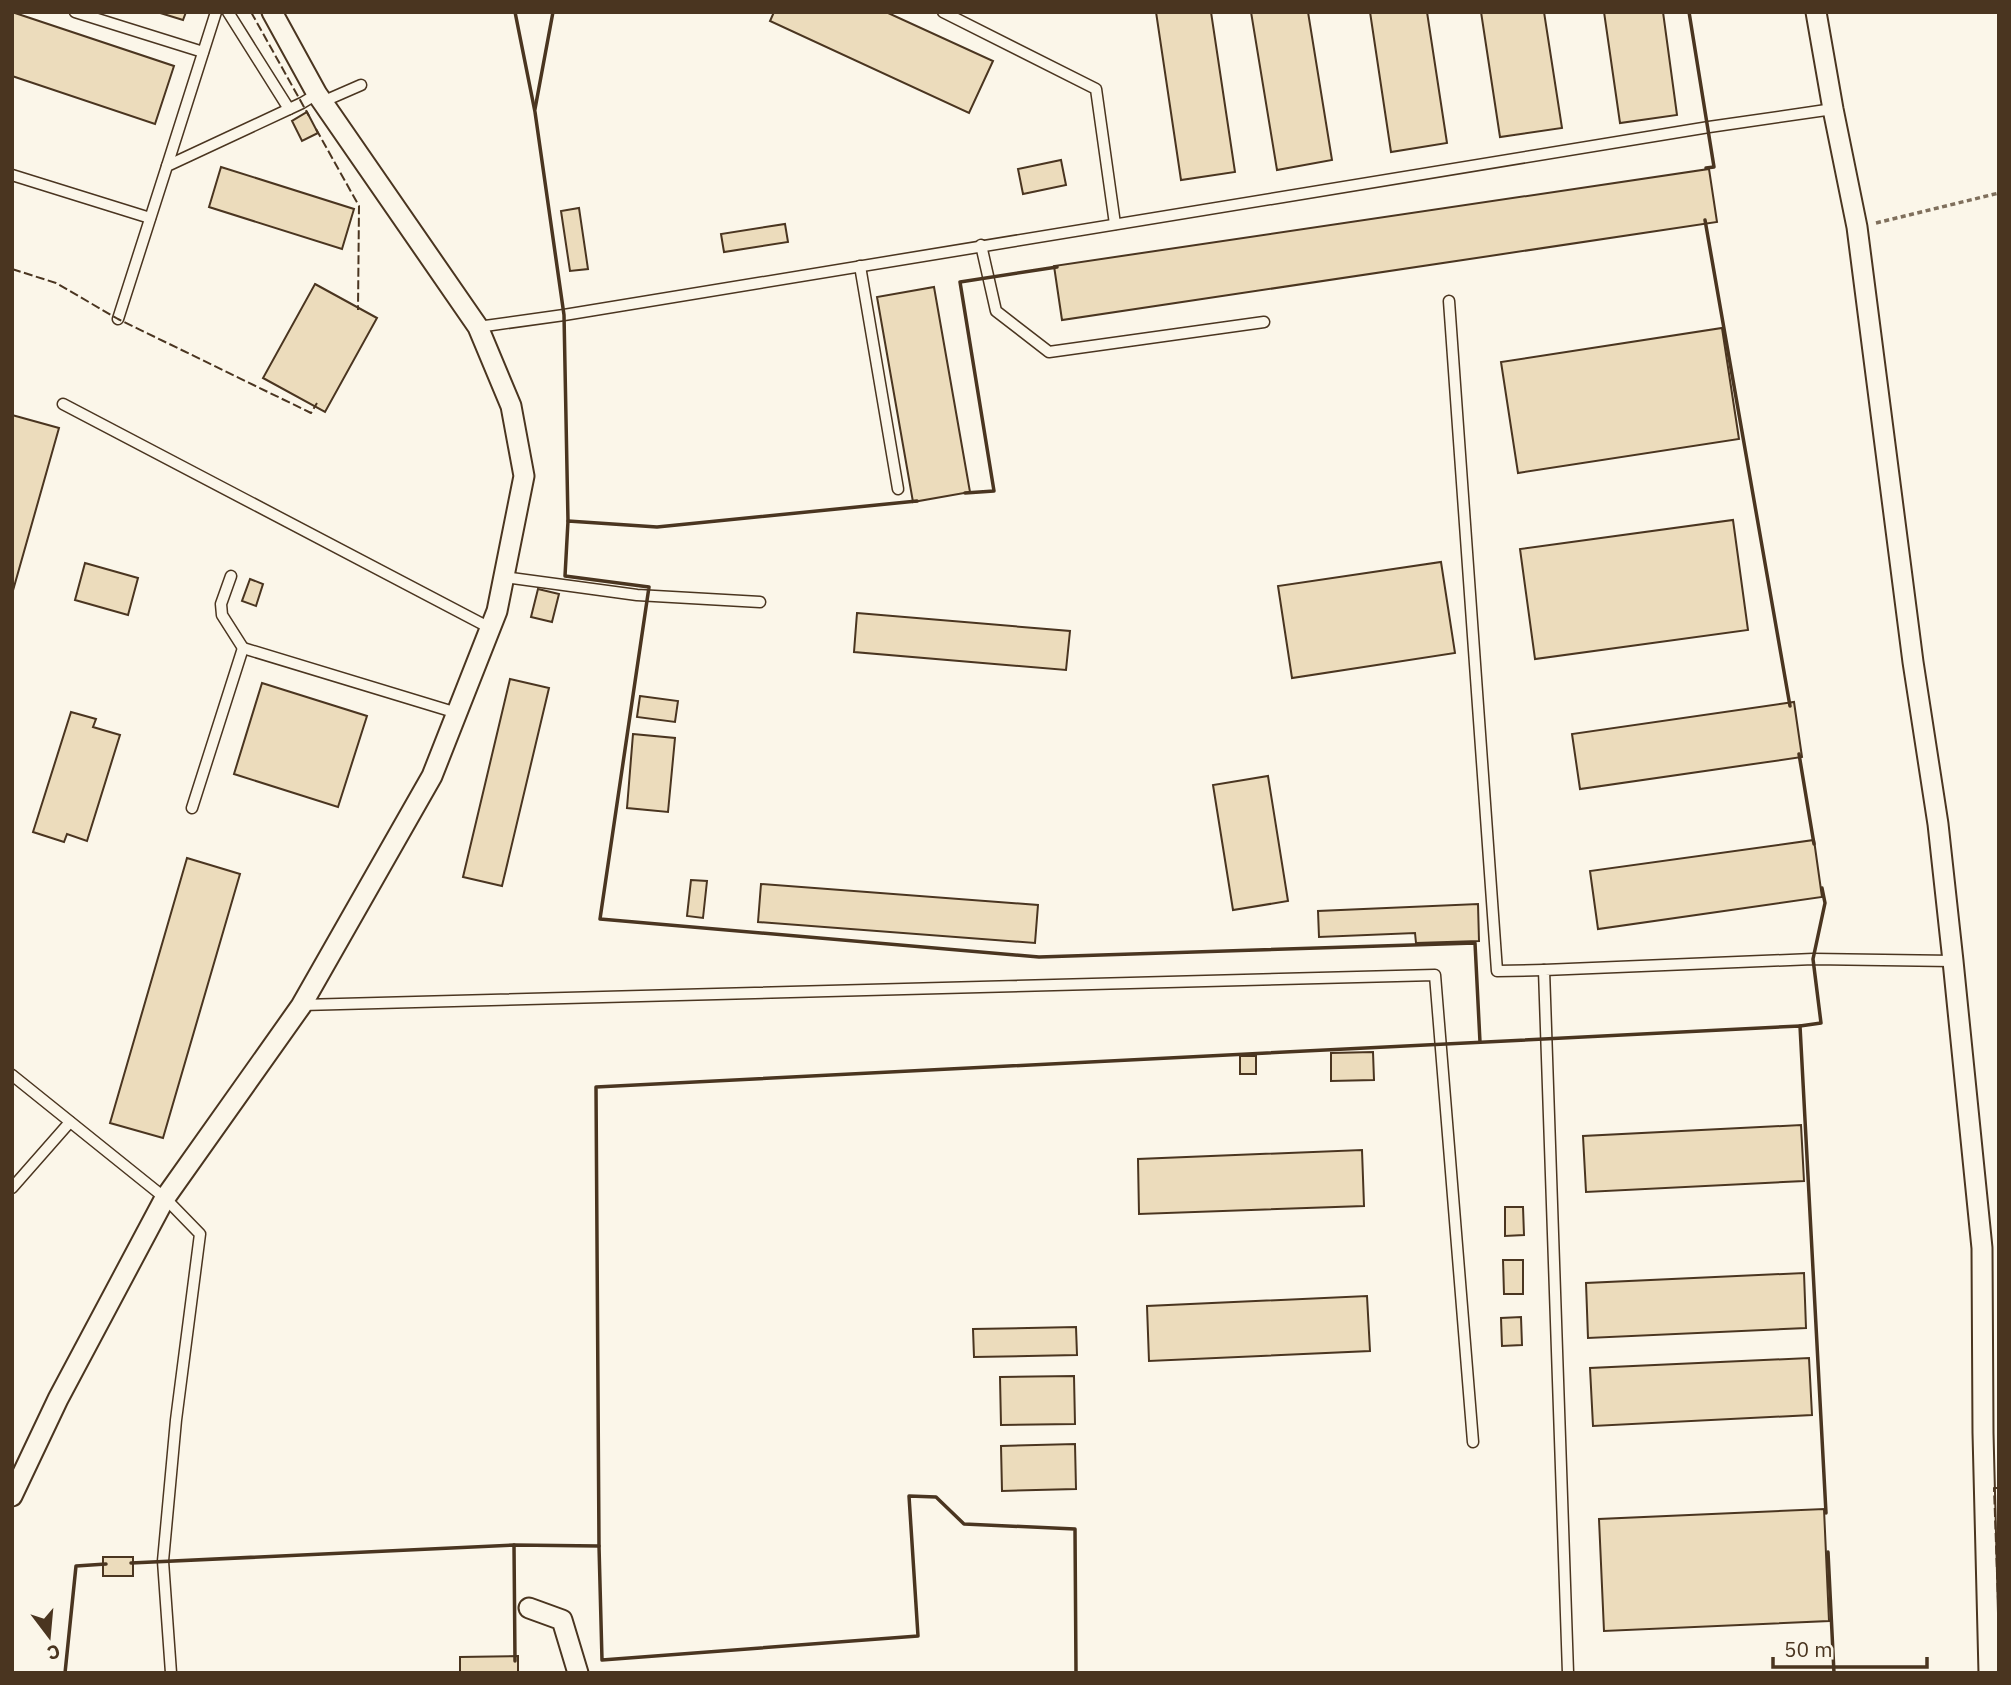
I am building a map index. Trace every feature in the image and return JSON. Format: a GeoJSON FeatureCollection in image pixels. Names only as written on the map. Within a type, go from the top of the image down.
{"type":"FeatureCollection","features":[{"type":"Feature","properties":{"kind":"street"},"geometry":{"type":"LineString","coordinates":[[12,1496],[58,1399],[165,1198],[301,1006],[432,776],[497,611],[524,475],[511,406],[478,327],[319,98],[272,12]]}},
{"type":"Feature","properties":{"kind":"street"},"geometry":{"type":"LineString","coordinates":[[1816,12],[1857,228],[1913,662],[1938,824],[1982,1248],[1989,1673]]}},
{"type":"Feature","properties":{"kind":"street"},"geometry":{"type":"LineString","coordinates":[[529,1608],[562,1620],[578,1673]]}},
{"type":"Feature","properties":{"kind":"lane"},"geometry":{"type":"LineString","coordinates":[[75,12],[203,52]]}},
{"type":"Feature","properties":{"kind":"lane"},"geometry":{"type":"LineString","coordinates":[[118,319],[216,12]]}},
{"type":"Feature","properties":{"kind":"lane"},"geometry":{"type":"LineString","coordinates":[[228,12],[289,109]]}},
{"type":"Feature","properties":{"kind":"lane"},"geometry":{"type":"LineString","coordinates":[[943,12],[1096,89],[1115,223]]}},
{"type":"Feature","properties":{"kind":"lane"},"geometry":{"type":"LineString","coordinates":[[167,166],[289,109],[361,85]]}},
{"type":"Feature","properties":{"kind":"lane"},"geometry":{"type":"LineString","coordinates":[[478,327],[1833,108]]}},
{"type":"Feature","properties":{"kind":"lane"},"geometry":{"type":"LineString","coordinates":[[12,175],[150,218]]}},
{"type":"Feature","properties":{"kind":"lane"},"geometry":{"type":"LineString","coordinates":[[981,246],[996,311],[1049,352],[1264,322]]}},
{"type":"Feature","properties":{"kind":"lane"},"geometry":{"type":"LineString","coordinates":[[860,266],[898,489]]}},
{"type":"Feature","properties":{"kind":"lane"},"geometry":{"type":"LineString","coordinates":[[1449,301],[1497,971],[1813,958],[1952,961]]}},
{"type":"Feature","properties":{"kind":"lane"},"geometry":{"type":"LineString","coordinates":[[63,404],[490,628]]}},
{"type":"Feature","properties":{"kind":"lane"},"geometry":{"type":"LineString","coordinates":[[231,576],[220,604],[222,615],[243,648],[457,713]]}},
{"type":"Feature","properties":{"kind":"lane"},"geometry":{"type":"LineString","coordinates":[[504,576],[637,595],[760,602]]}},
{"type":"Feature","properties":{"kind":"lane"},"geometry":{"type":"LineString","coordinates":[[192,808],[243,648]]}},
{"type":"Feature","properties":{"kind":"lane"},"geometry":{"type":"LineString","coordinates":[[1544,970],[1568,1673]]}},
{"type":"Feature","properties":{"kind":"lane"},"geometry":{"type":"LineString","coordinates":[[301,1006],[1435,975],[1473,1442]]}},
{"type":"Feature","properties":{"kind":"lane"},"geometry":{"type":"LineString","coordinates":[[12,1075],[165,1198],[200,1234],[176,1420],[163,1561],[171,1673]]}},
{"type":"Feature","properties":{"kind":"lane"},"geometry":{"type":"LineString","coordinates":[[12,1188],[70,1122]]}},
{"type":"Feature","properties":{"kind":"path"},"geometry":{"type":"LineString","coordinates":[[1857,228],[1999,193]]}},
{"type":"Feature","properties":{"kind":"building"},"geometry":{"type":"Polygon","coordinates":[[[12,12],[174,66],[155,124],[12,76],[12,12]]]}},
{"type":"Feature","properties":{"kind":"building"},"geometry":{"type":"Polygon","coordinates":[[[157,12],[186,12],[183,20],[157,12]]]}},
{"type":"Feature","properties":{"kind":"building"},"geometry":{"type":"Polygon","coordinates":[[[774,12],[886,12],[993,61],[969,113],[770,21],[774,12]]]}},
{"type":"Feature","properties":{"kind":"building"},"geometry":{"type":"Polygon","coordinates":[[[1156,12],[1211,12],[1235,172],[1181,180],[1156,12]]]}},
{"type":"Feature","properties":{"kind":"building"},"geometry":{"type":"Polygon","coordinates":[[[1251,12],[1308,12],[1332,160],[1277,170],[1251,12]]]}},
{"type":"Feature","properties":{"kind":"building"},"geometry":{"type":"Polygon","coordinates":[[[1370,12],[1427,12],[1447,143],[1391,152],[1370,12]]]}},
{"type":"Feature","properties":{"kind":"building"},"geometry":{"type":"Polygon","coordinates":[[[1481,12],[1544,12],[1562,128],[1500,137],[1481,12]]]}},
{"type":"Feature","properties":{"kind":"building"},"geometry":{"type":"Polygon","coordinates":[[[1604,12],[1663,12],[1677,115],[1620,123],[1604,12]]]}},
{"type":"Feature","properties":{"kind":"building"},"geometry":{"type":"Polygon","coordinates":[[[307,112],[318,133],[302,141],[292,121],[307,112]]]}},
{"type":"Feature","properties":{"kind":"building"},"geometry":{"type":"Polygon","coordinates":[[[1061,160],[1066,185],[1023,194],[1018,169],[1061,160]]]}},
{"type":"Feature","properties":{"kind":"building"},"geometry":{"type":"Polygon","coordinates":[[[221,167],[354,209],[342,249],[209,207],[221,167]]]}},
{"type":"Feature","properties":{"kind":"building"},"geometry":{"type":"Polygon","coordinates":[[[1709,169],[1717,222],[1062,320],[1054,266],[1709,169]]]}},
{"type":"Feature","properties":{"kind":"building"},"geometry":{"type":"Polygon","coordinates":[[[579,208],[588,269],[570,271],[561,211],[579,208]]]}},
{"type":"Feature","properties":{"kind":"building"},"geometry":{"type":"Polygon","coordinates":[[[785,224],[788,242],[724,252],[721,234],[785,224]]]}},
{"type":"Feature","properties":{"kind":"building"},"geometry":{"type":"Polygon","coordinates":[[[315,284],[377,318],[325,412],[263,378],[315,284]]]}},
{"type":"Feature","properties":{"kind":"building"},"geometry":{"type":"Polygon","coordinates":[[[934,287],[970,492],[913,502],[877,297],[934,287]]]}},
{"type":"Feature","properties":{"kind":"building"},"geometry":{"type":"Polygon","coordinates":[[[1722,328],[1739,439],[1518,473],[1501,362],[1722,328]]]}},
{"type":"Feature","properties":{"kind":"building"},"geometry":{"type":"Polygon","coordinates":[[[12,415],[59,428],[12,594],[12,415]]]}},
{"type":"Feature","properties":{"kind":"building"},"geometry":{"type":"Polygon","coordinates":[[[1733,520],[1748,630],[1535,659],[1520,549],[1733,520]]]}},
{"type":"Feature","properties":{"kind":"building"},"geometry":{"type":"Polygon","coordinates":[[[1441,562],[1455,653],[1292,678],[1278,586],[1441,562]]]}},
{"type":"Feature","properties":{"kind":"building"},"geometry":{"type":"Polygon","coordinates":[[[85,563],[138,578],[128,615],[75,600],[85,563]]]}},
{"type":"Feature","properties":{"kind":"building"},"geometry":{"type":"Polygon","coordinates":[[[250,579],[263,584],[256,606],[242,601],[250,579]]]}},
{"type":"Feature","properties":{"kind":"building"},"geometry":{"type":"Polygon","coordinates":[[[538,589],[559,594],[552,622],[531,617],[538,589]]]}},
{"type":"Feature","properties":{"kind":"building"},"geometry":{"type":"Polygon","coordinates":[[[857,613],[1070,631],[1066,670],[854,652],[857,613]]]}},
{"type":"Feature","properties":{"kind":"building"},"geometry":{"type":"Polygon","coordinates":[[[510,679],[549,688],[502,886],[463,877],[510,679]]]}},
{"type":"Feature","properties":{"kind":"building"},"geometry":{"type":"Polygon","coordinates":[[[262,683],[367,716],[338,807],[234,774],[262,683]]]}},
{"type":"Feature","properties":{"kind":"building"},"geometry":{"type":"Polygon","coordinates":[[[640,696],[678,701],[675,722],[637,717],[640,696]]]}},
{"type":"Feature","properties":{"kind":"building"},"geometry":{"type":"Polygon","coordinates":[[[1794,702],[1802,757],[1580,789],[1572,734],[1794,702]]]}},
{"type":"Feature","properties":{"kind":"building"},"geometry":{"type":"Polygon","coordinates":[[[71,712],[96,719],[93,727],[120,735],[87,841],[67,834],[64,842],[33,832],[71,712]]]}},
{"type":"Feature","properties":{"kind":"building"},"geometry":{"type":"Polygon","coordinates":[[[633,734],[675,738],[668,812],[627,808],[633,734]]]}},
{"type":"Feature","properties":{"kind":"building"},"geometry":{"type":"Polygon","coordinates":[[[1268,776],[1288,901],[1233,910],[1213,785],[1268,776]]]}},
{"type":"Feature","properties":{"kind":"building"},"geometry":{"type":"Polygon","coordinates":[[[1814,840],[1822,897],[1598,929],[1590,871],[1814,840]]]}},
{"type":"Feature","properties":{"kind":"building"},"geometry":{"type":"Polygon","coordinates":[[[187,858],[240,874],[163,1138],[110,1123],[187,858]]]}},
{"type":"Feature","properties":{"kind":"building"},"geometry":{"type":"Polygon","coordinates":[[[691,880],[707,881],[703,918],[687,916],[691,880]]]}},
{"type":"Feature","properties":{"kind":"building"},"geometry":{"type":"Polygon","coordinates":[[[761,884],[1038,905],[1035,943],[758,922],[761,884]]]}},
{"type":"Feature","properties":{"kind":"building"},"geometry":{"type":"Polygon","coordinates":[[[1478,904],[1479,941],[1416,943],[1415,933],[1319,937],[1318,911],[1478,904]]]}},
{"type":"Feature","properties":{"kind":"building"},"geometry":{"type":"Polygon","coordinates":[[[1373,1052],[1374,1080],[1331,1081],[1331,1053],[1373,1052]]]}},
{"type":"Feature","properties":{"kind":"building"},"geometry":{"type":"Polygon","coordinates":[[[1240,1056],[1256,1056],[1256,1074],[1240,1074],[1240,1056]]]}},
{"type":"Feature","properties":{"kind":"building"},"geometry":{"type":"Polygon","coordinates":[[[1801,1125],[1804,1181],[1586,1192],[1583,1136],[1801,1125]]]}},
{"type":"Feature","properties":{"kind":"building"},"geometry":{"type":"Polygon","coordinates":[[[1362,1150],[1364,1206],[1139,1214],[1138,1159],[1362,1150]]]}},
{"type":"Feature","properties":{"kind":"building"},"geometry":{"type":"Polygon","coordinates":[[[1505,1207],[1523,1207],[1524,1235],[1505,1236],[1505,1207]]]}},
{"type":"Feature","properties":{"kind":"building"},"geometry":{"type":"Polygon","coordinates":[[[1503,1260],[1523,1260],[1523,1294],[1504,1294],[1503,1260]]]}},
{"type":"Feature","properties":{"kind":"building"},"geometry":{"type":"Polygon","coordinates":[[[1804,1273],[1806,1328],[1588,1338],[1586,1283],[1804,1273]]]}},
{"type":"Feature","properties":{"kind":"building"},"geometry":{"type":"Polygon","coordinates":[[[1367,1296],[1370,1351],[1149,1361],[1147,1306],[1367,1296]]]}},
{"type":"Feature","properties":{"kind":"building"},"geometry":{"type":"Polygon","coordinates":[[[1521,1317],[1522,1345],[1502,1346],[1501,1318],[1521,1317]]]}},
{"type":"Feature","properties":{"kind":"building"},"geometry":{"type":"Polygon","coordinates":[[[1076,1327],[1077,1355],[974,1357],[973,1329],[1076,1327]]]}},
{"type":"Feature","properties":{"kind":"building"},"geometry":{"type":"Polygon","coordinates":[[[1809,1358],[1812,1415],[1593,1426],[1590,1368],[1809,1358]]]}},
{"type":"Feature","properties":{"kind":"building"},"geometry":{"type":"Polygon","coordinates":[[[1074,1376],[1075,1424],[1001,1425],[1000,1377],[1074,1376]]]}},
{"type":"Feature","properties":{"kind":"building"},"geometry":{"type":"Polygon","coordinates":[[[1075,1444],[1076,1489],[1002,1491],[1001,1446],[1075,1444]]]}},
{"type":"Feature","properties":{"kind":"building"},"geometry":{"type":"Polygon","coordinates":[[[1824,1509],[1829,1621],[1604,1631],[1599,1519],[1824,1509]]]}},
{"type":"Feature","properties":{"kind":"building"},"geometry":{"type":"Polygon","coordinates":[[[103,1557],[133,1557],[133,1576],[103,1576],[103,1557]]]}},
{"type":"Feature","properties":{"kind":"building"},"geometry":{"type":"Polygon","coordinates":[[[518,1656],[518,1673],[460,1673],[460,1657],[518,1656]]]}},
{"type":"Feature","properties":{"kind":"fence"},"geometry":{"type":"LineString","coordinates":[[251,12],[309,116]]}},
{"type":"Feature","properties":{"kind":"fence"},"geometry":{"type":"LineString","coordinates":[[316,129],[359,206],[358,310]]}},
{"type":"Feature","properties":{"kind":"fence"},"geometry":{"type":"LineString","coordinates":[[12,269],[56,283],[118,319],[311,413],[317,403]]}},
{"type":"Feature","properties":{"kind":"fence"},"geometry":{"type":"LineString","coordinates":[[1999,1488],[1994,1488],[1999,1628]]}},
{"type":"Feature","properties":{"kind":"wall"},"geometry":{"type":"LineString","coordinates":[[515,12],[535,112],[564,315],[568,521]]}},
{"type":"Feature","properties":{"kind":"wall"},"geometry":{"type":"LineString","coordinates":[[535,109],[553,12]]}},
{"type":"Feature","properties":{"kind":"wall"},"geometry":{"type":"LineString","coordinates":[[1689,12],[1714,167],[1706,168]]}},
{"type":"Feature","properties":{"kind":"wall"},"geometry":{"type":"LineString","coordinates":[[1705,220],[1790,706]]}},
{"type":"Feature","properties":{"kind":"wall"},"geometry":{"type":"LineString","coordinates":[[965,493],[994,491],[960,282],[1057,267]]}},
{"type":"Feature","properties":{"kind":"wall"},"geometry":{"type":"LineString","coordinates":[[917,501],[657,527],[568,521],[565,576],[649,587],[600,919],[1039,957],[1475,943],[1480,1042]]}},
{"type":"Feature","properties":{"kind":"wall"},"geometry":{"type":"LineString","coordinates":[[1799,754],[1814,844]]}},
{"type":"Feature","properties":{"kind":"wall"},"geometry":{"type":"LineString","coordinates":[[1800,1026],[1821,1023],[1813,959],[1825,903],[1822,888]]}},
{"type":"Feature","properties":{"kind":"wall"},"geometry":{"type":"LineString","coordinates":[[1076,1673],[1075,1529],[964,1524],[936,1497],[909,1496],[918,1636],[602,1660],[596,1087],[1800,1026],[1826,1513]]}},
{"type":"Feature","properties":{"kind":"wall"},"geometry":{"type":"LineString","coordinates":[[514,1545],[515,1661]]}},
{"type":"Feature","properties":{"kind":"wall"},"geometry":{"type":"LineString","coordinates":[[131,1563],[514,1545],[599,1546]]}},
{"type":"Feature","properties":{"kind":"wall"},"geometry":{"type":"LineString","coordinates":[[1828,1552],[1834,1673]]}},
{"type":"Feature","properties":{"kind":"wall"},"geometry":{"type":"LineString","coordinates":[[65,1673],[76,1566],[106,1564]]}}]}
